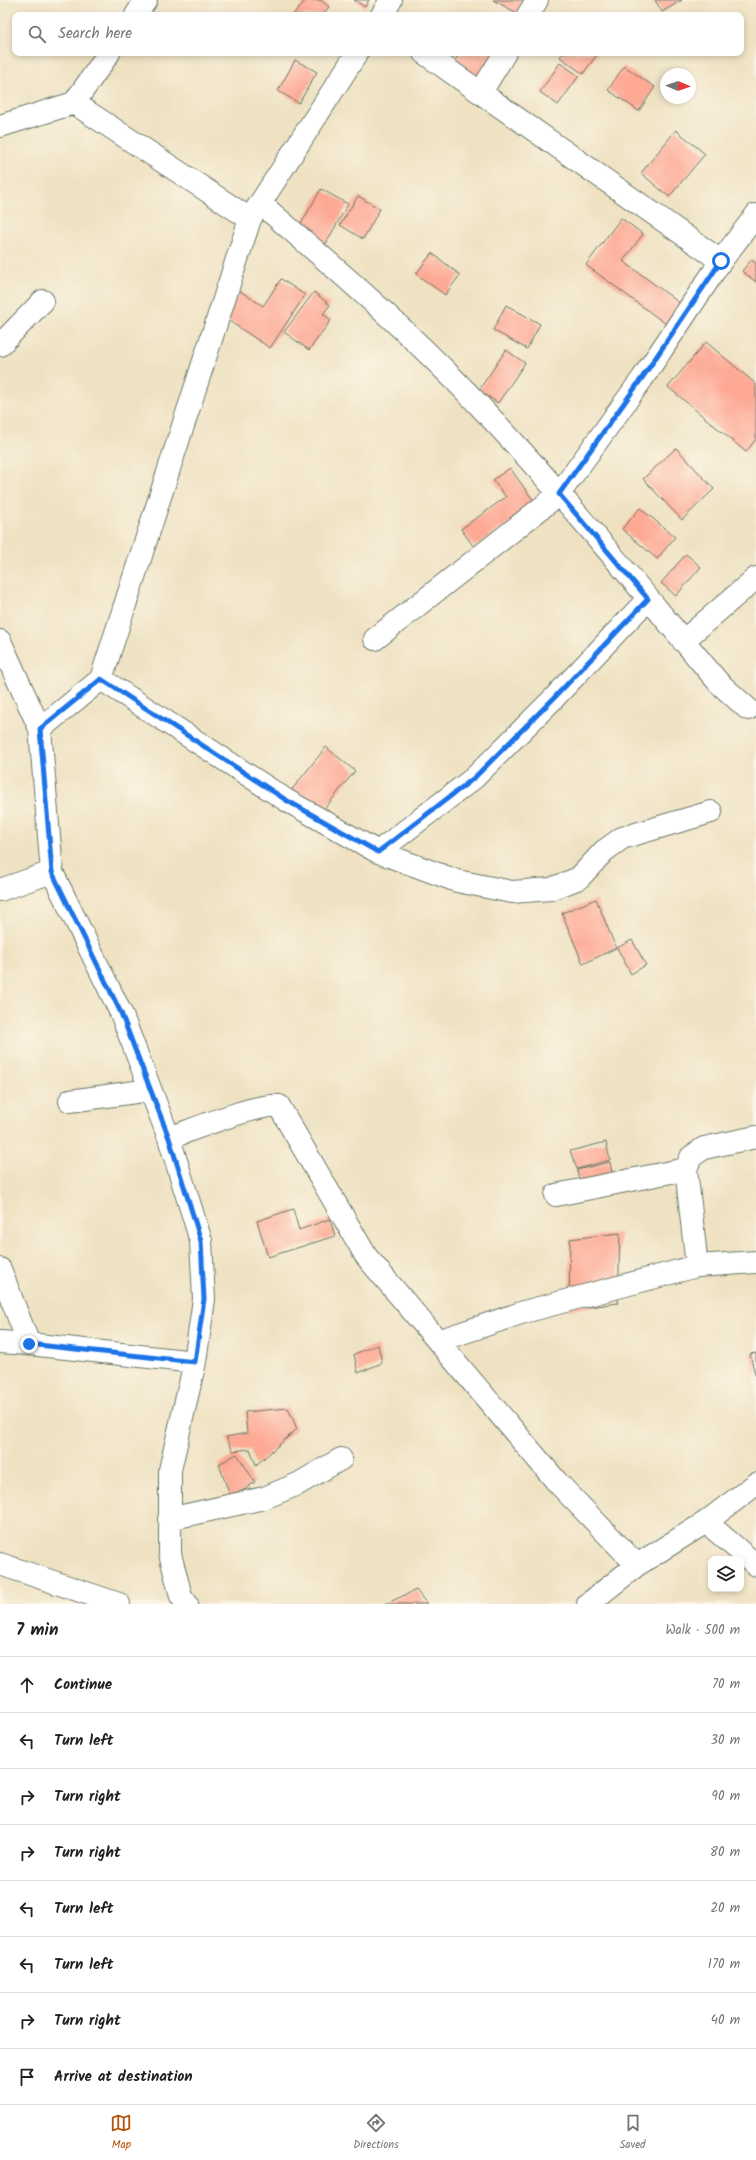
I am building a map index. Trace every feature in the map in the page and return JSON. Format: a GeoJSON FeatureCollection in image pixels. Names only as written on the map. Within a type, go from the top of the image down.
{"type":"FeatureCollection","features":[{"type":"Feature","properties":{"kind":"street"},"geometry":{"type":"LineString","coordinates":[[138,12],[146,0]]}},
{"type":"Feature","properties":{"kind":"street"},"geometry":{"type":"LineString","coordinates":[[384,12],[391,0]]}},
{"type":"Feature","properties":{"kind":"street"},"geometry":{"type":"LineString","coordinates":[[530,12],[537,0]]}},
{"type":"Feature","properties":{"kind":"street"},"geometry":{"type":"LineString","coordinates":[[0,126],[74,103],[107,56]]}},
{"type":"Feature","properties":{"kind":"street"},"geometry":{"type":"LineString","coordinates":[[40,729],[101,679],[255,211],[356,56]]}},
{"type":"Feature","properties":{"kind":"street"},"geometry":{"type":"LineString","coordinates":[[428,56],[721,261]]}},
{"type":"Feature","properties":{"kind":"street"},"geometry":{"type":"LineString","coordinates":[[481,92],[503,56]]}},
{"type":"Feature","properties":{"kind":"street"},"geometry":{"type":"LineString","coordinates":[[74,103],[255,211],[359,288],[490,416],[559,494],[719,683],[748,709]]}},
{"type":"Feature","properties":{"kind":"street"},"geometry":{"type":"LineString","coordinates":[[375,638],[559,494],[642,378],[721,261],[756,215]]}},
{"type":"Feature","properties":{"kind":"street"},"geometry":{"type":"LineString","coordinates":[[0,346],[42,301]]}},
{"type":"Feature","properties":{"kind":"street"},"geometry":{"type":"LineString","coordinates":[[683,641],[756,578]]}},
{"type":"Feature","properties":{"kind":"street"},"geometry":{"type":"LineString","coordinates":[[378,852],[474,778],[554,698],[648,599]]}},
{"type":"Feature","properties":{"kind":"street"},"geometry":{"type":"LineString","coordinates":[[0,641],[40,729],[52,872],[121,1013],[169,1138],[201,1241],[204,1299],[195,1362],[170,1470],[170,1554],[181,1596],[187,1604]]}},
{"type":"Feature","properties":{"kind":"street"},"geometry":{"type":"LineString","coordinates":[[101,679],[286,800],[378,852],[457,881],[512,892],[551,889],[579,878],[604,851],[622,838],[711,812]]}},
{"type":"Feature","properties":{"kind":"street"},"geometry":{"type":"LineString","coordinates":[[0,890],[52,872]]}},
{"type":"Feature","properties":{"kind":"street"},"geometry":{"type":"LineString","coordinates":[[70,1100],[150,1090]]}},
{"type":"Feature","properties":{"kind":"street"},"geometry":{"type":"LineString","coordinates":[[169,1138],[253,1110],[269,1106],[279,1106],[366,1256],[557,1482],[637,1565]]}},
{"type":"Feature","properties":{"kind":"street"},"geometry":{"type":"LineString","coordinates":[[697,1266],[686,1169],[691,1157],[704,1148],[756,1137]]}},
{"type":"Feature","properties":{"kind":"street"},"geometry":{"type":"LineString","coordinates":[[556,1195],[686,1169]]}},
{"type":"Feature","properties":{"kind":"street"},"geometry":{"type":"LineString","coordinates":[[438,1342],[524,1312],[697,1266],[756,1262]]}},
{"type":"Feature","properties":{"kind":"street"},"geometry":{"type":"LineString","coordinates":[[0,1270],[29,1344]]}},
{"type":"Feature","properties":{"kind":"street"},"geometry":{"type":"LineString","coordinates":[[0,1342],[195,1362]]}},
{"type":"Feature","properties":{"kind":"street"},"geometry":{"type":"LineString","coordinates":[[169,1518],[264,1498],[298,1484],[340,1459]]}},
{"type":"Feature","properties":{"kind":"street"},"geometry":{"type":"LineString","coordinates":[[588,1604],[637,1565],[706,1522],[756,1484]]}},
{"type":"Feature","properties":{"kind":"street"},"geometry":{"type":"LineString","coordinates":[[706,1522],[756,1565]]}},
{"type":"Feature","properties":{"kind":"street"},"geometry":{"type":"LineString","coordinates":[[0,1564],[119,1604]]}},
{"type":"Feature","properties":{"kind":"building"},"geometry":{"type":"Polygon","coordinates":[[[306,0],[321,0],[329,7],[325,12],[296,12],[306,0]]]}},
{"type":"Feature","properties":{"kind":"building"},"geometry":{"type":"Polygon","coordinates":[[[354,0],[369,0],[365,7],[354,0]]]}},
{"type":"Feature","properties":{"kind":"building"},"geometry":{"type":"Polygon","coordinates":[[[493,0],[527,0],[520,12],[515,12],[493,0]]]}},
{"type":"Feature","properties":{"kind":"building"},"geometry":{"type":"Polygon","coordinates":[[[655,0],[682,0],[662,12],[655,0]]]}},
{"type":"Feature","properties":{"kind":"building"},"geometry":{"type":"Polygon","coordinates":[[[458,56],[494,56],[479,81],[452,64],[458,56]]]}},
{"type":"Feature","properties":{"kind":"building"},"geometry":{"type":"Polygon","coordinates":[[[561,56],[596,56],[583,74],[560,57],[561,56]]]}},
{"type":"Feature","properties":{"kind":"building"},"geometry":{"type":"Polygon","coordinates":[[[295,60],[317,72],[299,103],[278,91],[295,60]]]}},
{"type":"Feature","properties":{"kind":"building"},"geometry":{"type":"Polygon","coordinates":[[[560,63],[579,76],[558,105],[540,92],[560,63]]]}},
{"type":"Feature","properties":{"kind":"building"},"geometry":{"type":"Polygon","coordinates":[[[624,66],[655,87],[639,111],[608,90],[624,66]]]}},
{"type":"Feature","properties":{"kind":"building"},"geometry":{"type":"Polygon","coordinates":[[[676,130],[705,154],[669,197],[641,173],[676,130]]]}},
{"type":"Feature","properties":{"kind":"building"},"geometry":{"type":"Polygon","coordinates":[[[321,189],[348,204],[325,245],[298,229],[321,189]]]}},
{"type":"Feature","properties":{"kind":"building"},"geometry":{"type":"Polygon","coordinates":[[[358,196],[380,209],[363,239],[340,225],[358,196]]]}},
{"type":"Feature","properties":{"kind":"building"},"geometry":{"type":"Polygon","coordinates":[[[621,218],[643,234],[623,261],[685,307],[670,327],[586,265],[621,218]]]}},
{"type":"Feature","properties":{"kind":"building"},"geometry":{"type":"Polygon","coordinates":[[[432,253],[460,275],[445,295],[416,274],[432,253]]]}},
{"type":"Feature","properties":{"kind":"building"},"geometry":{"type":"Polygon","coordinates":[[[751,260],[756,263],[756,282],[742,271],[751,260]]]}},
{"type":"Feature","properties":{"kind":"building"},"geometry":{"type":"Polygon","coordinates":[[[281,279],[305,295],[270,348],[223,317],[240,291],[263,306],[281,279]]]}},
{"type":"Feature","properties":{"kind":"building"},"geometry":{"type":"Polygon","coordinates":[[[314,292],[330,305],[323,314],[331,320],[309,350],[284,332],[314,292]]]}},
{"type":"Feature","properties":{"kind":"building"},"geometry":{"type":"Polygon","coordinates":[[[506,305],[540,324],[527,349],[493,330],[506,305]]]}},
{"type":"Feature","properties":{"kind":"building"},"geometry":{"type":"Polygon","coordinates":[[[706,342],[756,384],[756,439],[746,452],[668,387],[706,342]]]}},
{"type":"Feature","properties":{"kind":"building"},"geometry":{"type":"Polygon","coordinates":[[[506,350],[525,363],[498,403],[479,390],[506,350]]]}},
{"type":"Feature","properties":{"kind":"building"},"geometry":{"type":"Polygon","coordinates":[[[676,448],[714,489],[682,520],[643,479],[676,448]]]}},
{"type":"Feature","properties":{"kind":"building"},"geometry":{"type":"Polygon","coordinates":[[[510,468],[536,504],[474,547],[461,529],[506,497],[493,480],[510,468]]]}},
{"type":"Feature","properties":{"kind":"building"},"geometry":{"type":"Polygon","coordinates":[[[640,508],[675,537],[657,559],[622,529],[640,508]]]}},
{"type":"Feature","properties":{"kind":"building"},"geometry":{"type":"Polygon","coordinates":[[[686,554],[701,567],[676,596],[661,583],[686,554]]]}},
{"type":"Feature","properties":{"kind":"building"},"geometry":{"type":"Polygon","coordinates":[[[326,747],[355,771],[318,817],[289,793],[326,747]]]}},
{"type":"Feature","properties":{"kind":"building"},"geometry":{"type":"Polygon","coordinates":[[[596,899],[616,948],[583,964],[562,913],[596,899]]]}},
{"type":"Feature","properties":{"kind":"building"},"geometry":{"type":"Polygon","coordinates":[[[632,940],[646,965],[631,974],[617,948],[632,940]]]}},
{"type":"Feature","properties":{"kind":"building"},"geometry":{"type":"Polygon","coordinates":[[[606,1142],[610,1160],[577,1169],[570,1151],[606,1142]]]}},
{"type":"Feature","properties":{"kind":"building"},"geometry":{"type":"Polygon","coordinates":[[[610,1162],[613,1178],[580,1184],[577,1170],[610,1162]]]}},
{"type":"Feature","properties":{"kind":"building"},"geometry":{"type":"Polygon","coordinates":[[[293,1209],[299,1230],[330,1219],[335,1236],[268,1257],[257,1221],[293,1209]]]}},
{"type":"Feature","properties":{"kind":"building"},"geometry":{"type":"Polygon","coordinates":[[[620,1233],[618,1303],[569,1310],[570,1239],[620,1233]]]}},
{"type":"Feature","properties":{"kind":"building"},"geometry":{"type":"Polygon","coordinates":[[[378,1345],[382,1363],[358,1373],[354,1354],[378,1345]]]}},
{"type":"Feature","properties":{"kind":"building"},"geometry":{"type":"Polygon","coordinates":[[[756,1353],[756,1375],[755,1375],[750,1354],[756,1353]]]}},
{"type":"Feature","properties":{"kind":"building"},"geometry":{"type":"Polygon","coordinates":[[[288,1408],[297,1429],[256,1465],[250,1449],[233,1451],[226,1437],[247,1433],[245,1412],[288,1408]]]}},
{"type":"Feature","properties":{"kind":"building"},"geometry":{"type":"Polygon","coordinates":[[[237,1454],[255,1482],[231,1499],[219,1464],[237,1454]]]}},
{"type":"Feature","properties":{"kind":"building"},"geometry":{"type":"Polygon","coordinates":[[[416,1590],[427,1604],[385,1604],[416,1590]]]}},
{"type":"Feature","properties":{"kind":"route"},"geometry":{"type":"LineString","coordinates":[[29,1344],[195,1362],[204,1299],[201,1241],[169,1138],[121,1013],[52,872],[40,729],[101,679],[286,800],[378,852],[474,778],[554,698],[648,599],[559,494],[642,378],[721,261]]}}]}
